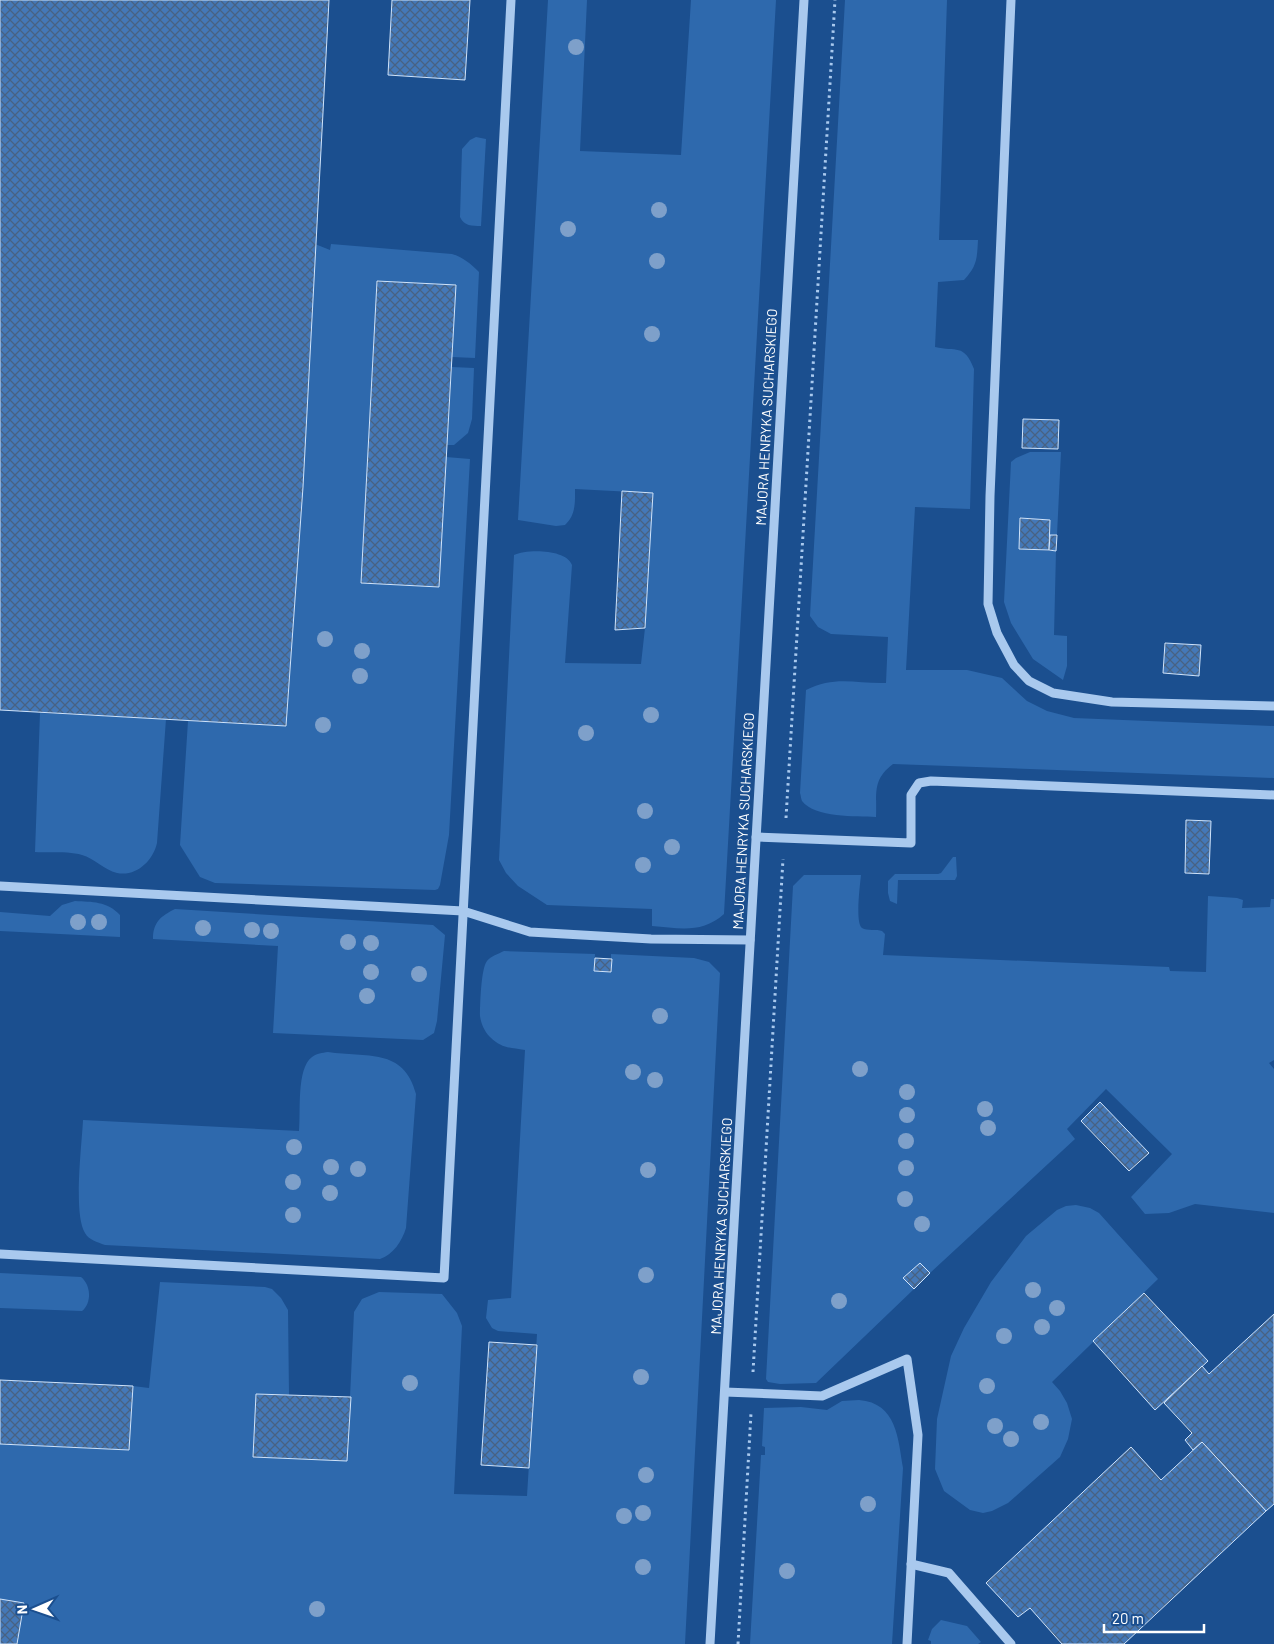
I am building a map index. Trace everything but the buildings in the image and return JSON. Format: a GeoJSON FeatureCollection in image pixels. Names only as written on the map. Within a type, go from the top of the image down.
{"type":"FeatureCollection","features":[{"type":"Feature","properties":{"kind":"street"},"geometry":{"type":"LineString","coordinates":[[0,1254],[444,1278],[511,0]]}},
{"type":"Feature","properties":{"kind":"street","name":"MAJORA HENRYKA SUCHARSKIEGO"},"geometry":{"type":"LineString","coordinates":[[710,1644],[804,0]]}},
{"type":"Feature","properties":{"kind":"street"},"geometry":{"type":"LineString","coordinates":[[1012,0],[990,496],[988,604],[996,632],[1014,665],[1029,681],[1053,693],[1112,702],[1274,706]]}},
{"type":"Feature","properties":{"kind":"street"},"geometry":{"type":"LineString","coordinates":[[756,837],[911,843],[911,795],[919,784],[931,781],[1274,795]]}},
{"type":"Feature","properties":{"kind":"street"},"geometry":{"type":"LineString","coordinates":[[0,886],[463,911],[530,932],[651,939],[750,940]]}},
{"type":"Feature","properties":{"kind":"street"},"geometry":{"type":"LineString","coordinates":[[725,1392],[822,1396],[907,1359],[918,1434],[907,1644]]}},
{"type":"Feature","properties":{"kind":"street"},"geometry":{"type":"LineString","coordinates":[[911,1564],[949,1573],[1010,1644]]}},
{"type":"Feature","properties":{"kind":"shaded area"},"geometry":{"type":"Polygon","coordinates":[[[548,0],[587,0],[580,151],[681,155],[691,0],[776,0],[724,914],[707,925],[699,927],[652,926],[652,909],[547,905],[518,886],[506,873],[499,860],[514,555],[536,551],[554,553],[568,560],[572,565],[565,663],[641,664],[645,628],[652,493],[575,489],[573,513],[565,525],[556,526],[518,520],[548,0]]]}},
{"type":"Feature","properties":{"kind":"shaded area"},"geometry":{"type":"Polygon","coordinates":[[[845,0],[947,0],[939,240],[978,240],[976,262],[972,271],[964,280],[938,282],[935,347],[963,352],[967,355],[974,369],[970,509],[915,507],[906,670],[967,670],[1002,678],[1027,701],[1047,711],[1074,718],[1274,726],[1274,778],[893,764],[886,770],[879,781],[876,794],[876,817],[836,815],[816,811],[802,801],[800,793],[806,690],[817,685],[836,681],[886,683],[888,637],[831,634],[818,627],[810,616],[845,0]]]}},
{"type":"Feature","properties":{"kind":"shaded area"},"geometry":{"type":"Polygon","coordinates":[[[476,137],[486,139],[481,226],[471,226],[466,224],[460,217],[462,149],[470,140],[476,137]]]}},
{"type":"Feature","properties":{"kind":"shaded area"},"geometry":{"type":"Polygon","coordinates":[[[315,244],[330,250],[331,244],[452,254],[467,261],[479,272],[475,358],[452,357],[377,281],[361,583],[439,586],[446,457],[470,459],[449,835],[440,885],[435,890],[215,883],[200,877],[180,845],[188,721],[286,726],[303,487],[315,244]]]}},
{"type":"Feature","properties":{"kind":"shaded area"},"geometry":{"type":"Polygon","coordinates":[[[452,367],[474,368],[472,419],[468,433],[454,445],[447,445],[452,367]]]}},
{"type":"Feature","properties":{"kind":"shaded area"},"geometry":{"type":"Polygon","coordinates":[[[1030,452],[1061,452],[1057,535],[1050,535],[1050,520],[1020,518],[1019,549],[1056,551],[1054,635],[1067,636],[1067,666],[1063,680],[1033,659],[1011,623],[1004,602],[1011,462],[1030,452]]]}},
{"type":"Feature","properties":{"kind":"shaded area"},"geometry":{"type":"Polygon","coordinates":[[[40,713],[166,719],[157,843],[152,856],[137,870],[131,873],[117,873],[82,855],[35,852],[40,713]]]}},
{"type":"Feature","properties":{"kind":"shaded area"},"geometry":{"type":"Polygon","coordinates":[[[953,857],[956,857],[957,876],[955,880],[898,880],[897,904],[890,901],[888,881],[895,874],[938,874],[941,873],[953,857]]]}},
{"type":"Feature","properties":{"kind":"shaded area"},"geometry":{"type":"Polygon","coordinates":[[[804,875],[861,875],[860,925],[864,929],[880,930],[885,934],[883,955],[1169,967],[1170,971],[1206,972],[1208,896],[1243,900],[1242,908],[1270,907],[1271,899],[1274,899],[1274,1060],[1269,1063],[1274,1069],[1274,1213],[1195,1204],[1169,1213],[1145,1214],[1131,1197],[1172,1154],[1106,1089],[1067,1129],[1075,1139],[930,1273],[920,1263],[904,1278],[914,1289],[816,1383],[780,1384],[768,1382],[766,1379],[793,886],[804,875]]]}},
{"type":"Feature","properties":{"kind":"shaded area"},"geometry":{"type":"Polygon","coordinates":[[[75,901],[99,903],[115,910],[120,915],[120,937],[0,931],[0,912],[50,916],[62,905],[75,901]]]}},
{"type":"Feature","properties":{"kind":"shaded area"},"geometry":{"type":"Polygon","coordinates":[[[175,909],[433,925],[445,935],[437,1021],[434,1033],[423,1040],[273,1033],[278,946],[153,939],[156,924],[166,914],[175,909]]]}},
{"type":"Feature","properties":{"kind":"shaded area"},"geometry":{"type":"Polygon","coordinates":[[[504,951],[595,954],[594,971],[611,972],[611,954],[694,958],[709,962],[720,973],[685,1644],[17,1644],[0,1599],[0,1444],[129,1450],[133,1386],[149,1388],[160,1282],[265,1287],[272,1289],[281,1298],[288,1310],[289,1395],[257,1394],[253,1457],[347,1461],[354,1312],[362,1299],[379,1292],[442,1294],[457,1313],[462,1326],[454,1494],[527,1496],[537,1334],[498,1331],[492,1328],[486,1318],[488,1300],[511,1298],[525,1050],[498,1044],[486,1032],[480,1019],[481,987],[485,965],[491,958],[504,951]]]}},
{"type":"Feature","properties":{"kind":"shaded area"},"geometry":{"type":"Polygon","coordinates":[[[328,1052],[382,1058],[393,1062],[403,1068],[416,1094],[406,1228],[393,1251],[385,1257],[380,1259],[105,1245],[85,1233],[79,1211],[83,1120],[299,1131],[300,1091],[304,1071],[312,1057],[328,1052]]]}},
{"type":"Feature","properties":{"kind":"shaded area"},"geometry":{"type":"Polygon","coordinates":[[[1076,1205],[1090,1208],[1099,1213],[1158,1279],[1052,1382],[1067,1403],[1072,1419],[1068,1439],[1060,1457],[1008,1503],[983,1513],[970,1510],[944,1491],[935,1469],[937,1419],[951,1356],[964,1328],[991,1282],[1026,1236],[1057,1210],[1066,1206],[1076,1205]]]}},
{"type":"Feature","properties":{"kind":"shaded area"},"geometry":{"type":"Polygon","coordinates":[[[0,1273],[81,1277],[87,1285],[89,1299],[82,1311],[0,1308],[0,1273]]]}},
{"type":"Feature","properties":{"kind":"shaded area"},"geometry":{"type":"Polygon","coordinates":[[[859,1400],[872,1403],[888,1415],[897,1435],[903,1468],[892,1644],[750,1644],[761,1455],[765,1455],[765,1447],[762,1446],[764,1408],[801,1407],[827,1410],[842,1401],[859,1400]]]}},
{"type":"Feature","properties":{"kind":"shaded area"},"geometry":{"type":"Polygon","coordinates":[[[941,1620],[967,1626],[981,1642],[978,1644],[931,1644],[931,1641],[928,1640],[932,1629],[941,1620]]]}}]}
